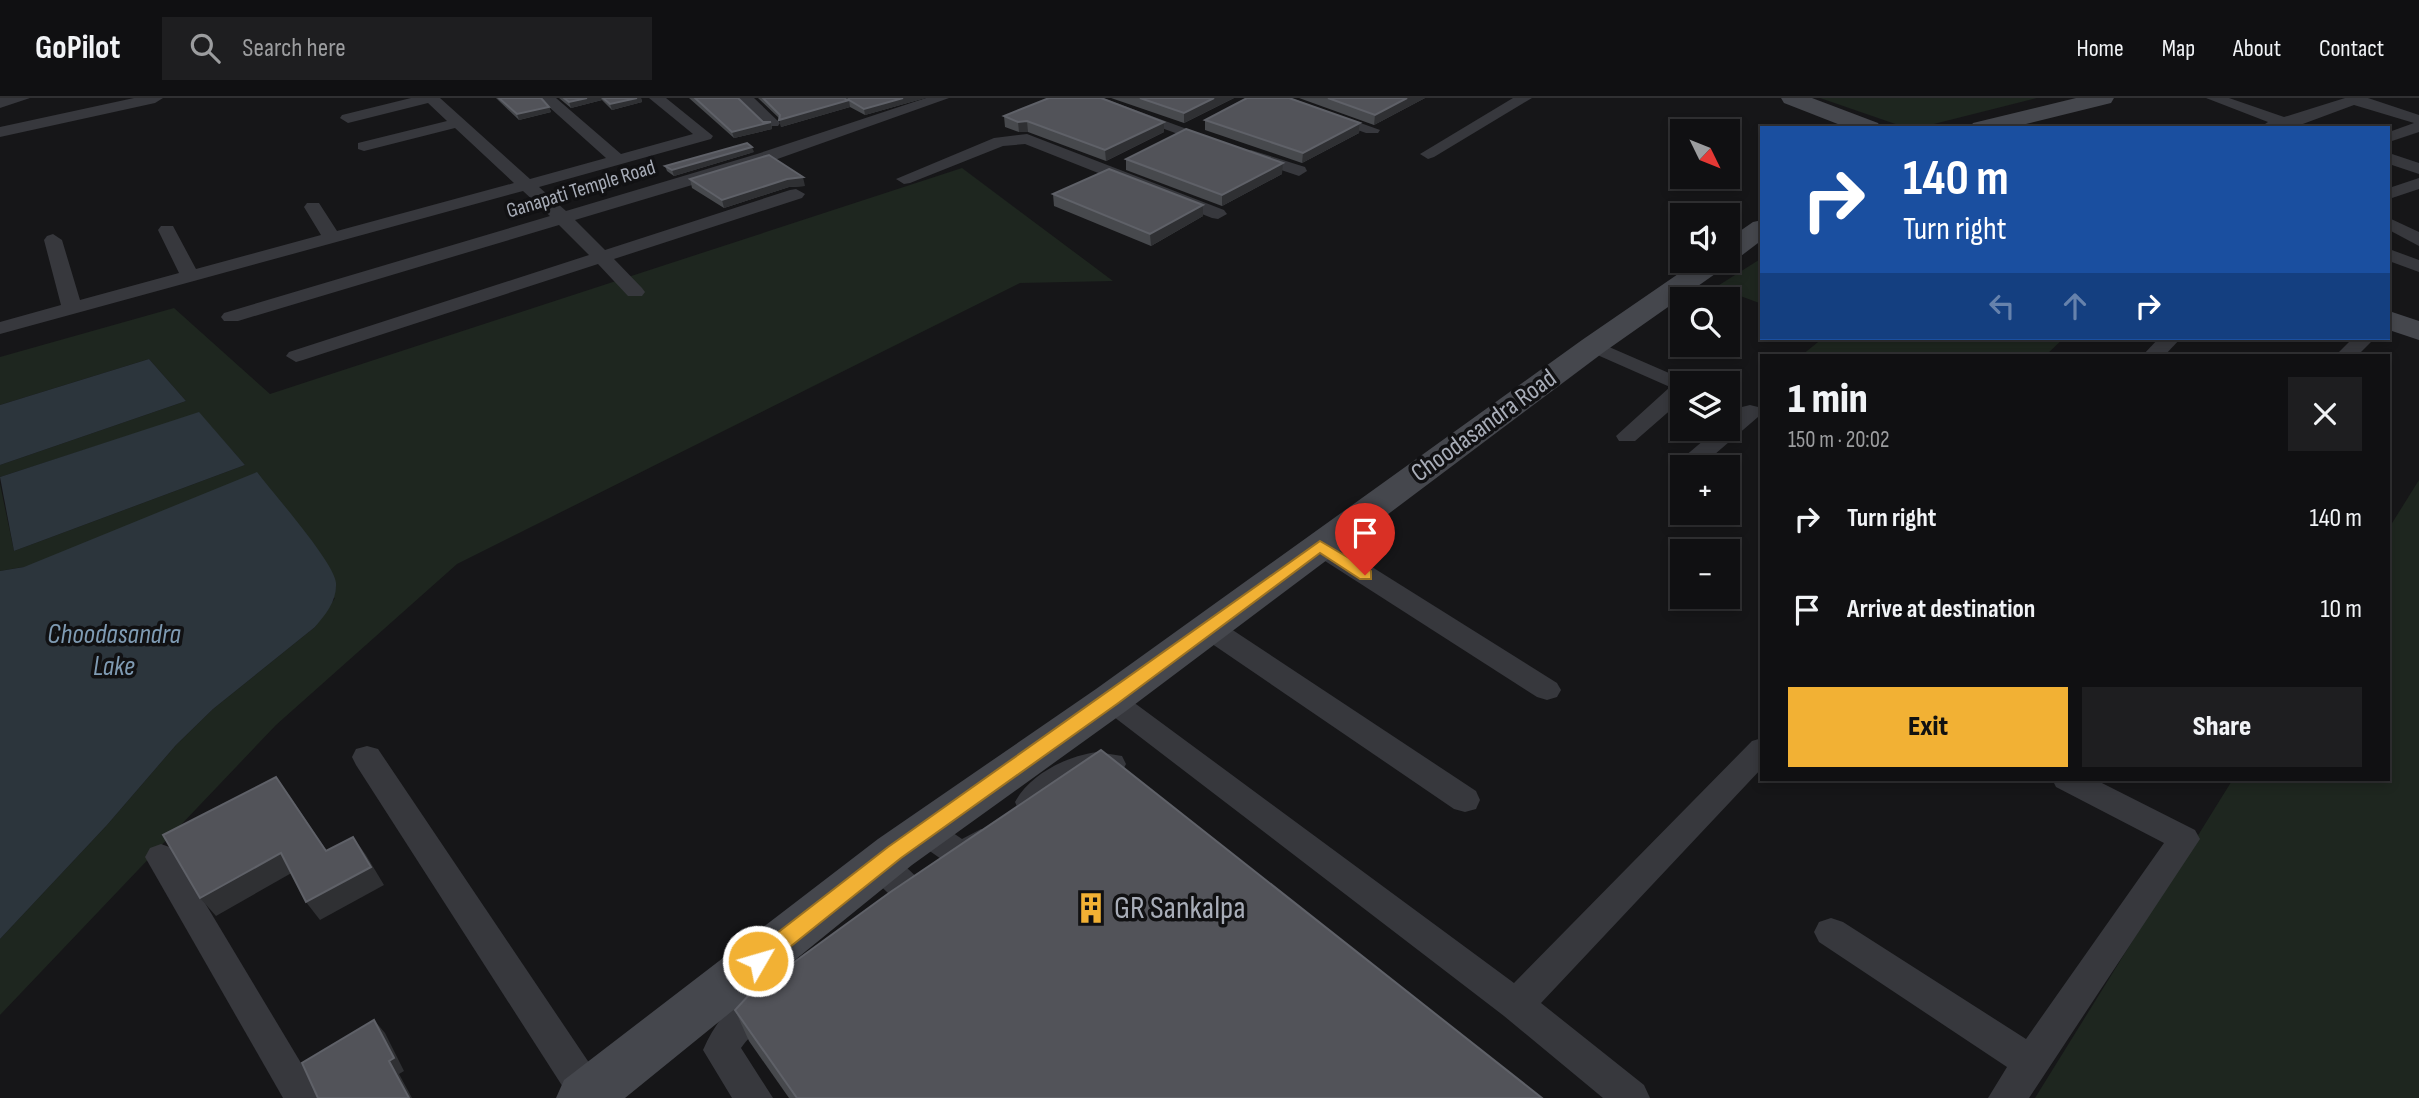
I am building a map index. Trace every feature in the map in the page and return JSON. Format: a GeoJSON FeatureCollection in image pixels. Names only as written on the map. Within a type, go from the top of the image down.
{"type":"FeatureCollection","features":[{"type":"Feature","properties":{"kind":"street"},"geometry":{"type":"LineString","coordinates":[[0,103],[22,98]]}},
{"type":"Feature","properties":{"kind":"street"},"geometry":{"type":"LineString","coordinates":[[0,132],[155,98]]}},
{"type":"Feature","properties":{"kind":"street"},"geometry":{"type":"LineString","coordinates":[[348,118],[430,98],[564,218],[635,292]]}},
{"type":"Feature","properties":{"kind":"street"},"geometry":{"type":"LineString","coordinates":[[547,98],[618,160]]}},
{"type":"Feature","properties":{"kind":"street"},"geometry":{"type":"LineString","coordinates":[[0,328],[705,136],[657,98]]}},
{"type":"Feature","properties":{"kind":"street"},"geometry":{"type":"LineString","coordinates":[[745,98],[772,123]]}},
{"type":"Feature","properties":{"kind":"street","name":"Ganapati Temple Road"},"geometry":{"type":"LineString","coordinates":[[231,317],[763,158],[941,98]]}},
{"type":"Feature","properties":{"kind":"street"},"geometry":{"type":"LineString","coordinates":[[1088,98],[1299,171]]}},
{"type":"Feature","properties":{"kind":"street"},"geometry":{"type":"LineString","coordinates":[[1276,98],[1372,130]]}},
{"type":"Feature","properties":{"kind":"street"},"geometry":{"type":"LineString","coordinates":[[1427,153],[1524,98]]}},
{"type":"Feature","properties":{"kind":"street"},"geometry":{"type":"LineString","coordinates":[[1792,98],[1865,126]]}},
{"type":"Feature","properties":{"kind":"street"},"geometry":{"type":"LineString","coordinates":[[1989,126],[2103,98]]}},
{"type":"Feature","properties":{"kind":"street"},"geometry":{"type":"LineString","coordinates":[[2214,98],[2295,126]]}},
{"type":"Feature","properties":{"kind":"street"},"geometry":{"type":"LineString","coordinates":[[2273,126],[2357,99],[2419,120]]}},
{"type":"Feature","properties":{"kind":"street"},"geometry":{"type":"LineString","coordinates":[[1161,142],[1206,120]]}},
{"type":"Feature","properties":{"kind":"street"},"geometry":{"type":"LineString","coordinates":[[364,146],[458,123]]}},
{"type":"Feature","properties":{"kind":"street"},"geometry":{"type":"LineString","coordinates":[[2390,137],[2419,127]]}},
{"type":"Feature","properties":{"kind":"street"},"geometry":{"type":"LineString","coordinates":[[904,179],[1013,138],[1027,139],[1218,214]]}},
{"type":"Feature","properties":{"kind":"street"},"geometry":{"type":"LineString","coordinates":[[2390,158],[2419,169]]}},
{"type":"Feature","properties":{"kind":"street"},"geometry":{"type":"LineString","coordinates":[[1107,170],[1128,159]]}},
{"type":"Feature","properties":{"kind":"street"},"geometry":{"type":"LineString","coordinates":[[2390,194],[2419,183]]}},
{"type":"Feature","properties":{"kind":"street"},"geometry":{"type":"LineString","coordinates":[[296,356],[796,194]]}},
{"type":"Feature","properties":{"kind":"street"},"geometry":{"type":"LineString","coordinates":[[313,207],[332,237]]}},
{"type":"Feature","properties":{"kind":"street"},"geometry":{"type":"LineString","coordinates":[[2390,224],[2419,240]]}},
{"type":"Feature","properties":{"kind":"street"},"geometry":{"type":"LineString","coordinates":[[1740,244],[1760,229]]}},
{"type":"Feature","properties":{"kind":"street"},"geometry":{"type":"LineString","coordinates":[[167,230],[190,276]]}},
{"type":"Feature","properties":{"kind":"street"},"geometry":{"type":"LineString","coordinates":[[53,240],[72,309]]}},
{"type":"Feature","properties":{"kind":"street"},"geometry":{"type":"LineString","coordinates":[[2390,255],[2419,266]]}},
{"type":"Feature","properties":{"kind":"street","name":"Choodasandra Road"},"geometry":{"type":"LineString","coordinates":[[586,1096],[879,865],[1111,700],[1593,346],[1699,273]]}},
{"type":"Feature","properties":{"kind":"street"},"geometry":{"type":"LineString","coordinates":[[2390,320],[2419,331]]}},
{"type":"Feature","properties":{"kind":"street"},"geometry":{"type":"LineString","coordinates":[[2154,354],[2169,340]]}},
{"type":"Feature","properties":{"kind":"street"},"geometry":{"type":"LineString","coordinates":[[2347,354],[2363,340]]}},
{"type":"Feature","properties":{"kind":"street"},"geometry":{"type":"LineString","coordinates":[[1593,346],[1670,381]]}},
{"type":"Feature","properties":{"kind":"street"},"geometry":{"type":"LineString","coordinates":[[1627,436],[1670,397]]}},
{"type":"Feature","properties":{"kind":"street"},"geometry":{"type":"LineString","coordinates":[[1702,455],[1756,415]]}},
{"type":"Feature","properties":{"kind":"street"},"geometry":{"type":"LineString","coordinates":[[1320,546],[1547,690]]}},
{"type":"Feature","properties":{"kind":"street"},"geometry":{"type":"LineString","coordinates":[[1209,628],[1465,800]]}},
{"type":"Feature","properties":{"kind":"street"},"geometry":{"type":"LineString","coordinates":[[1111,700],[1516,1004],[1631,1098]]}},
{"type":"Feature","properties":{"kind":"street"},"geometry":{"type":"LineString","coordinates":[[1516,1004],[1760,751]]}},
{"type":"Feature","properties":{"kind":"street"},"geometry":{"type":"LineString","coordinates":[[367,757],[586,1096]]}},
{"type":"Feature","properties":{"kind":"street"},"geometry":{"type":"LineString","coordinates":[[869,926],[962,856],[1071,768],[1089,762],[1112,764],[1133,781]]}},
{"type":"Feature","properties":{"kind":"street"},"geometry":{"type":"LineString","coordinates":[[2007,1098],[2184,839],[2071,781]]}},
{"type":"Feature","properties":{"kind":"street"},"geometry":{"type":"LineString","coordinates":[[926,831],[962,856]]}},
{"type":"Feature","properties":{"kind":"street"},"geometry":{"type":"LineString","coordinates":[[161,857],[303,1098]]}},
{"type":"Feature","properties":{"kind":"street"},"geometry":{"type":"LineString","coordinates":[[879,865],[912,894]]}},
{"type":"Feature","properties":{"kind":"street"},"geometry":{"type":"LineString","coordinates":[[1831,932],[2031,1063]]}},
{"type":"Feature","properties":{"kind":"street"},"geometry":{"type":"LineString","coordinates":[[754,1098],[721,1050],[727,1034],[736,1024],[792,982]]}},
{"type":"Feature","properties":{"kind":"shaded area"},"geometry":{"type":"Polygon","coordinates":[[[1820,98],[2037,98],[1926,126],[1901,126],[1820,98]]]}},
{"type":"Feature","properties":{"kind":"shaded area"},"geometry":{"type":"Polygon","coordinates":[[[962,168],[1113,281],[1020,283],[457,564],[276,725],[0,1015],[0,939],[107,825],[176,745],[213,709],[315,627],[335,598],[23,567],[0,571],[0,484],[14,551],[245,465],[199,413],[0,477],[0,465],[186,401],[149,359],[0,405],[0,357],[174,308],[270,394],[962,168]]]}},
{"type":"Feature","properties":{"kind":"shaded area"},"geometry":{"type":"Polygon","coordinates":[[[1760,259],[1760,303],[1740,296],[1740,287],[1716,287],[1760,259]]]}},
{"type":"Feature","properties":{"kind":"shaded area"},"geometry":{"type":"Polygon","coordinates":[[[1821,340],[2062,340],[2047,354],[1803,354],[1821,340]]]}},
{"type":"Feature","properties":{"kind":"shaded area"},"geometry":{"type":"Polygon","coordinates":[[[2419,480],[2419,1098],[2035,1098],[2232,781],[2390,781],[2390,526],[2419,480]]]}},
{"type":"Feature","properties":{"kind":"water"},"geometry":{"type":"Polygon","coordinates":[[[149,359],[186,401],[0,465],[0,405],[149,359]]]}},
{"type":"Feature","properties":{"kind":"water","name":"Choodasandra Lake"},"geometry":{"type":"Polygon","coordinates":[[[199,412],[245,465],[14,551],[0,477],[199,412]]]}},
{"type":"Feature","properties":{"kind":"water","name":"Choodasandra Lake"},"geometry":{"type":"Polygon","coordinates":[[[257,472],[315,544],[333,573],[336,590],[330,607],[315,627],[213,709],[176,745],[107,825],[0,939],[0,571],[24,567],[257,472]]]}},
{"type":"Feature","properties":{"kind":"building"},"geometry":{"type":"Polygon","coordinates":[[[499,98],[541,98],[549,107],[517,114],[499,98]]]}},
{"type":"Feature","properties":{"kind":"building"},"geometry":{"type":"Polygon","coordinates":[[[564,98],[587,98],[569,102],[564,98]]]}},
{"type":"Feature","properties":{"kind":"building"},"geometry":{"type":"Polygon","coordinates":[[[603,98],[637,98],[610,104],[603,98]]]}},
{"type":"Feature","properties":{"kind":"building"},"geometry":{"type":"Polygon","coordinates":[[[695,98],[738,98],[763,122],[771,122],[732,132],[695,98]]]}},
{"type":"Feature","properties":{"kind":"building"},"geometry":{"type":"Polygon","coordinates":[[[763,98],[903,98],[864,109],[849,100],[779,120],[780,115],[763,98]]]}},
{"type":"Feature","properties":{"kind":"building"},"geometry":{"type":"Polygon","coordinates":[[[1049,98],[1101,98],[1164,122],[1105,150],[1027,121],[1018,122],[1004,116],[1049,98]]]}},
{"type":"Feature","properties":{"kind":"building"},"geometry":{"type":"Polygon","coordinates":[[[1140,98],[1214,98],[1184,113],[1140,98]]]}},
{"type":"Feature","properties":{"kind":"building"},"geometry":{"type":"Polygon","coordinates":[[[1247,98],[1289,98],[1360,123],[1303,153],[1205,120],[1247,98]]]}},
{"type":"Feature","properties":{"kind":"building"},"geometry":{"type":"Polygon","coordinates":[[[1328,98],[1407,98],[1375,115],[1328,98]]]}},
{"type":"Feature","properties":{"kind":"building"},"geometry":{"type":"Polygon","coordinates":[[[1186,129],[1283,163],[1222,195],[1126,159],[1186,129]]]}},
{"type":"Feature","properties":{"kind":"building"},"geometry":{"type":"Polygon","coordinates":[[[747,143],[752,147],[672,170],[665,166],[747,143]]]}},
{"type":"Feature","properties":{"kind":"building"},"geometry":{"type":"Polygon","coordinates":[[[769,155],[803,177],[787,179],[722,200],[690,179],[769,155]]]}},
{"type":"Feature","properties":{"kind":"building"},"geometry":{"type":"Polygon","coordinates":[[[1109,169],[1203,205],[1150,234],[1053,194],[1109,169]]]}},
{"type":"Feature","properties":{"kind":"building","name":"GR Sankalpa"},"geometry":{"type":"Polygon","coordinates":[[[1101,750],[1542,1098],[797,1098],[735,1010],[749,995],[889,893],[1101,750]]]}},
{"type":"Feature","properties":{"kind":"building"},"geometry":{"type":"Polygon","coordinates":[[[276,777],[326,851],[353,837],[371,867],[306,902],[281,853],[200,898],[163,835],[276,777]]]}},
{"type":"Feature","properties":{"kind":"building"},"geometry":{"type":"Polygon","coordinates":[[[374,1020],[394,1058],[389,1061],[409,1098],[318,1098],[302,1063],[374,1020]]]}},
{"type":"Feature","properties":{"kind":"place","name":"GR Sankalpa"},"geometry":{"type":"Point","coordinates":[1091,908]}},
{"type":"Feature","properties":{"kind":"route"},"geometry":{"type":"LineString","coordinates":[[758,961],[895,852],[1111,700],[1320,546],[1365,575]]}}]}
